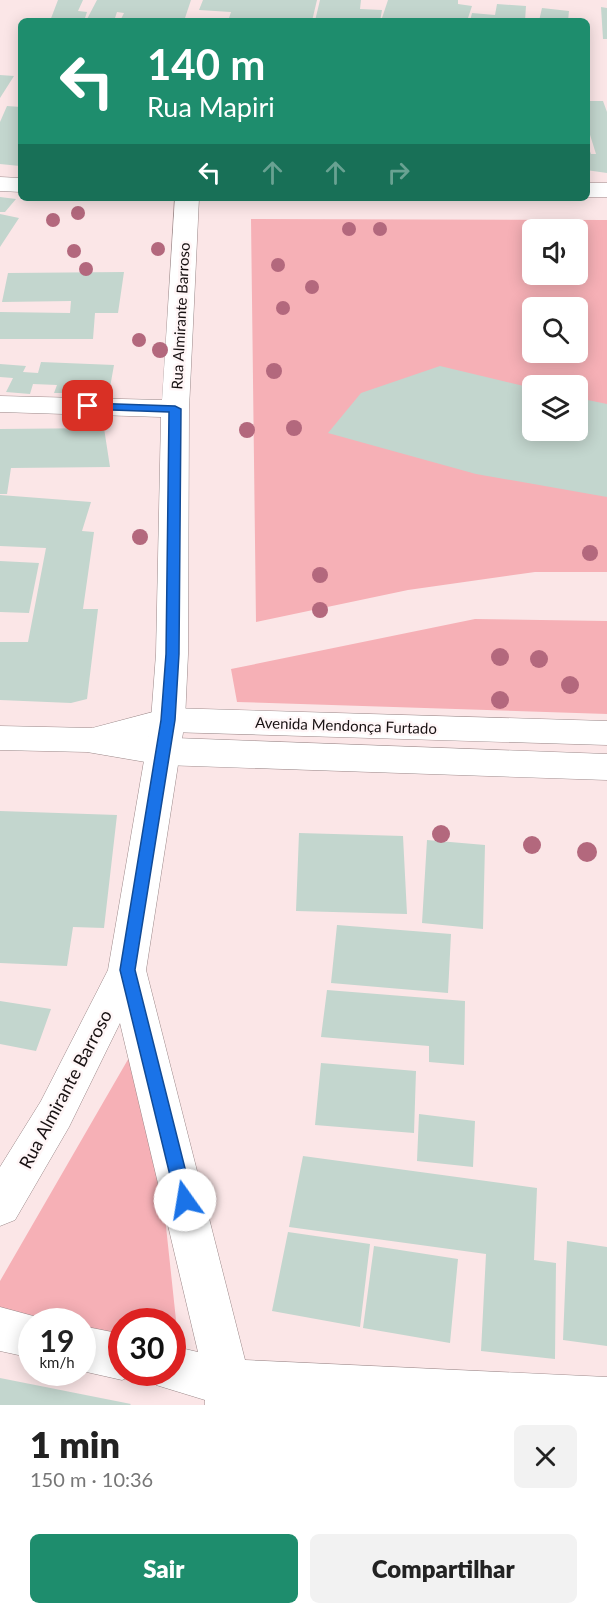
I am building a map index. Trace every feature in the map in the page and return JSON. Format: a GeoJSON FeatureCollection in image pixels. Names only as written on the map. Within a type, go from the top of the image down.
{"type":"FeatureCollection","features":[{"type":"Feature","properties":{"kind":"street"},"geometry":{"type":"LineString","coordinates":[[0,184],[18,185]]}},
{"type":"Feature","properties":{"kind":"street"},"geometry":{"type":"LineString","coordinates":[[590,190],[607,190]]}},
{"type":"Feature","properties":{"kind":"street","name":"Rua Almirante Barroso"},"geometry":{"type":"LineString","coordinates":[[0,1206],[55,1114],[128,970],[165,736],[172,654],[175,409],[187,201]]}},
{"type":"Feature","properties":{"kind":"street"},"geometry":{"type":"LineString","coordinates":[[0,404],[175,409]]}},
{"type":"Feature","properties":{"kind":"street","name":"Avenida Mendonça Furtado"},"geometry":{"type":"LineString","coordinates":[[0,738],[87,741],[165,736],[607,733]]}},
{"type":"Feature","properties":{"kind":"street","name":"Avenida Mendonça Furtado"},"geometry":{"type":"LineString","coordinates":[[165,736],[607,767]]}},
{"type":"Feature","properties":{"kind":"street","name":"Rua Almirante Barroso"},"geometry":{"type":"LineString","coordinates":[[128,970],[228,1394]]}},
{"type":"Feature","properties":{"kind":"street"},"geometry":{"type":"LineString","coordinates":[[0,1329],[18,1333]]}},
{"type":"Feature","properties":{"kind":"street"},"geometry":{"type":"LineString","coordinates":[[186,1375],[228,1394],[607,1400]]}},
{"type":"Feature","properties":{"kind":"shaded area"},"geometry":{"type":"Polygon","coordinates":[[[251,219],[522,220],[522,285],[588,285],[588,220],[607,220],[607,572],[535,572],[408,590],[256,622],[251,219]]]}},
{"type":"Feature","properties":{"kind":"shaded area"},"geometry":{"type":"Polygon","coordinates":[[[475,619],[607,621],[607,714],[237,702],[231,669],[475,619]]]}},
{"type":"Feature","properties":{"kind":"shaded area"},"geometry":{"type":"Polygon","coordinates":[[[145,1030],[175,1308],[108,1308],[108,1342],[96,1341],[96,1308],[18,1308],[18,1327],[0,1333],[0,1281],[145,1030]]]}},
{"type":"Feature","properties":{"kind":"building"},"geometry":{"type":"Polygon","coordinates":[[[58,0],[83,0],[78,11],[87,12],[85,18],[51,18],[58,0]]]}},
{"type":"Feature","properties":{"kind":"building"},"geometry":{"type":"Polygon","coordinates":[[[97,0],[191,0],[185,18],[122,18],[124,13],[117,12],[115,18],[88,18],[97,0]]]}},
{"type":"Feature","properties":{"kind":"building"},"geometry":{"type":"Polygon","coordinates":[[[203,0],[317,0],[313,18],[229,18],[231,12],[199,10],[203,0]]]}},
{"type":"Feature","properties":{"kind":"building"},"geometry":{"type":"Polygon","coordinates":[[[320,0],[361,0],[360,9],[382,10],[381,18],[316,18],[320,0]]]}},
{"type":"Feature","properties":{"kind":"building"},"geometry":{"type":"Polygon","coordinates":[[[388,0],[458,0],[458,4],[472,6],[468,18],[382,18],[388,0]]]}},
{"type":"Feature","properties":{"kind":"building"},"geometry":{"type":"Polygon","coordinates":[[[497,4],[526,6],[525,18],[471,18],[472,13],[495,15],[497,4]]]}},
{"type":"Feature","properties":{"kind":"building"},"geometry":{"type":"Polygon","coordinates":[[[601,7],[607,8],[607,39],[603,39],[601,7]]]}},
{"type":"Feature","properties":{"kind":"building"},"geometry":{"type":"Polygon","coordinates":[[[542,8],[569,11],[568,18],[540,18],[542,8]]]}},
{"type":"Feature","properties":{"kind":"building"},"geometry":{"type":"Polygon","coordinates":[[[0,75],[14,76],[0,98],[0,75]]]}},
{"type":"Feature","properties":{"kind":"building"},"geometry":{"type":"Polygon","coordinates":[[[590,101],[603,101],[607,112],[607,173],[590,171],[590,151],[591,154],[596,154],[590,135],[590,101]]]}},
{"type":"Feature","properties":{"kind":"building"},"geometry":{"type":"Polygon","coordinates":[[[7,106],[18,107],[18,166],[0,164],[0,122],[7,106]]]}},
{"type":"Feature","properties":{"kind":"building"},"geometry":{"type":"Polygon","coordinates":[[[0,197],[16,199],[5,212],[0,212],[0,197]]]}},
{"type":"Feature","properties":{"kind":"building"},"geometry":{"type":"Polygon","coordinates":[[[0,214],[19,218],[0,247],[0,214]]]}},
{"type":"Feature","properties":{"kind":"building"},"geometry":{"type":"Polygon","coordinates":[[[124,272],[118,313],[95,313],[93,339],[0,339],[0,312],[70,313],[71,301],[2,302],[8,273],[124,272]]]}},
{"type":"Feature","properties":{"kind":"building"},"geometry":{"type":"Polygon","coordinates":[[[41,362],[114,365],[109,393],[54,393],[57,385],[33,384],[30,394],[6,392],[13,378],[0,377],[0,364],[26,366],[23,372],[38,373],[41,362]]]}},
{"type":"Feature","properties":{"kind":"building"},"geometry":{"type":"Polygon","coordinates":[[[440,366],[522,386],[522,441],[588,441],[588,400],[607,404],[607,497],[476,474],[328,433],[361,393],[440,366]]]}},
{"type":"Feature","properties":{"kind":"building"},"geometry":{"type":"Polygon","coordinates":[[[104,428],[110,467],[11,468],[7,494],[0,494],[0,429],[104,428]]]}},
{"type":"Feature","properties":{"kind":"building"},"geometry":{"type":"Polygon","coordinates":[[[0,495],[91,502],[82,531],[94,532],[83,609],[98,609],[87,699],[71,703],[0,700],[0,642],[28,642],[46,548],[0,546],[0,495]]]}},
{"type":"Feature","properties":{"kind":"building"},"geometry":{"type":"Polygon","coordinates":[[[0,561],[39,563],[29,613],[0,612],[0,561]]]}},
{"type":"Feature","properties":{"kind":"building"},"geometry":{"type":"Polygon","coordinates":[[[0,811],[117,815],[104,928],[73,927],[67,966],[0,963],[0,811]]]}},
{"type":"Feature","properties":{"kind":"building"},"geometry":{"type":"Polygon","coordinates":[[[299,833],[403,836],[407,914],[296,911],[299,833]]]}},
{"type":"Feature","properties":{"kind":"building"},"geometry":{"type":"Polygon","coordinates":[[[427,840],[485,845],[483,929],[422,923],[427,840]]]}},
{"type":"Feature","properties":{"kind":"building"},"geometry":{"type":"Polygon","coordinates":[[[337,925],[451,934],[448,993],[331,983],[337,925]]]}},
{"type":"Feature","properties":{"kind":"building"},"geometry":{"type":"Polygon","coordinates":[[[327,990],[465,1001],[464,1065],[429,1062],[429,1046],[321,1037],[327,990]]]}},
{"type":"Feature","properties":{"kind":"building"},"geometry":{"type":"Polygon","coordinates":[[[0,1001],[51,1009],[36,1051],[0,1044],[0,1001]]]}},
{"type":"Feature","properties":{"kind":"building"},"geometry":{"type":"Polygon","coordinates":[[[321,1063],[416,1071],[414,1133],[315,1125],[321,1063]]]}},
{"type":"Feature","properties":{"kind":"building"},"geometry":{"type":"Polygon","coordinates":[[[419,1114],[475,1121],[473,1167],[417,1161],[419,1114]]]}},
{"type":"Feature","properties":{"kind":"building"},"geometry":{"type":"Polygon","coordinates":[[[303,1156],[537,1188],[534,1260],[556,1263],[555,1359],[481,1351],[486,1254],[289,1227],[303,1156]]]}},
{"type":"Feature","properties":{"kind":"building"},"geometry":{"type":"Polygon","coordinates":[[[288,1232],[370,1244],[360,1327],[272,1311],[288,1232]]]}},
{"type":"Feature","properties":{"kind":"building"},"geometry":{"type":"Polygon","coordinates":[[[567,1241],[607,1247],[607,1346],[563,1340],[567,1241]]]}},
{"type":"Feature","properties":{"kind":"building"},"geometry":{"type":"Polygon","coordinates":[[[374,1246],[458,1259],[450,1343],[363,1328],[374,1246]]]}},
{"type":"Feature","properties":{"kind":"building"},"geometry":{"type":"Polygon","coordinates":[[[0,1378],[18,1382],[18,1386],[40,1386],[131,1404],[130,1405],[0,1405],[0,1378]]]}},
{"type":"Feature","properties":{"kind":"route"},"geometry":{"type":"LineString","coordinates":[[88,406],[175,409],[172,654],[168,720],[128,970],[185,1200]]}}]}
